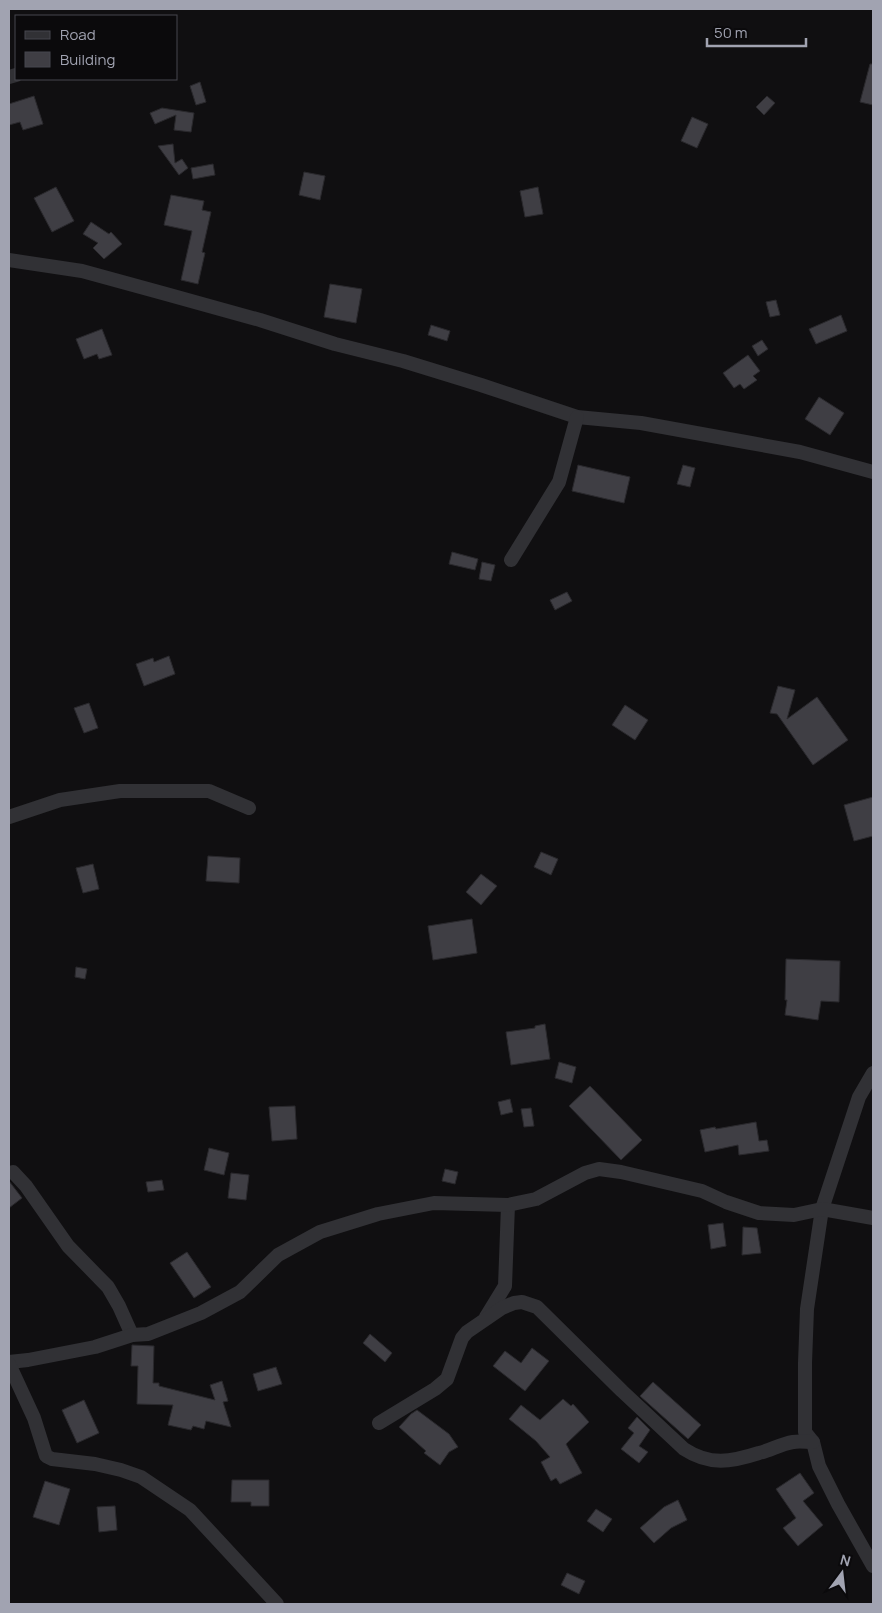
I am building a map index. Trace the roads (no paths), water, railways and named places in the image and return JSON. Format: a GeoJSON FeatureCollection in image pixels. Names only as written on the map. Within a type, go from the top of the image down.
{"type":"FeatureCollection","features":[{"type":"Feature","properties":{"kind":"street"},"geometry":{"type":"LineString","coordinates":[[9,260],[82,271],[166,294],[260,320],[335,344],[403,361],[577,417],[641,423],[800,452],[873,472]]}},
{"type":"Feature","properties":{"kind":"street"},"geometry":{"type":"LineString","coordinates":[[512,560],[559,482],[577,417]]}},
{"type":"Feature","properties":{"kind":"street"},"geometry":{"type":"LineString","coordinates":[[9,817],[60,800],[120,791],[209,790],[249,808]]}},
{"type":"Feature","properties":{"kind":"street"},"geometry":{"type":"LineString","coordinates":[[873,1073],[858,1097],[822,1209],[807,1309],[805,1363],[805,1432],[813,1442],[819,1466],[838,1504],[873,1566]]}},
{"type":"Feature","properties":{"kind":"street"},"geometry":{"type":"LineString","coordinates":[[276,1604],[190,1510],[142,1477],[95,1464],[52,1459],[46,1456],[34,1418],[9,1363],[95,1348],[132,1335],[148,1334],[201,1313],[240,1292],[278,1256],[320,1232],[378,1214],[434,1203],[508,1205],[536,1199],[585,1173],[599,1169],[621,1172],[702,1191],[759,1213],[794,1216],[822,1209],[873,1218]]}},
{"type":"Feature","properties":{"kind":"street"},"geometry":{"type":"LineString","coordinates":[[13,1172],[26,1186],[68,1246],[108,1287],[132,1335]]}},
{"type":"Feature","properties":{"kind":"street"},"geometry":{"type":"LineString","coordinates":[[483,1321],[505,1286],[508,1205]]}},
{"type":"Feature","properties":{"kind":"street"},"geometry":{"type":"LineString","coordinates":[[379,1424],[435,1389],[447,1379],[462,1338],[467,1332],[502,1308],[522,1302],[538,1307],[684,1449],[700,1458],[721,1462],[758,1454],[793,1442],[813,1442]]}}]}
